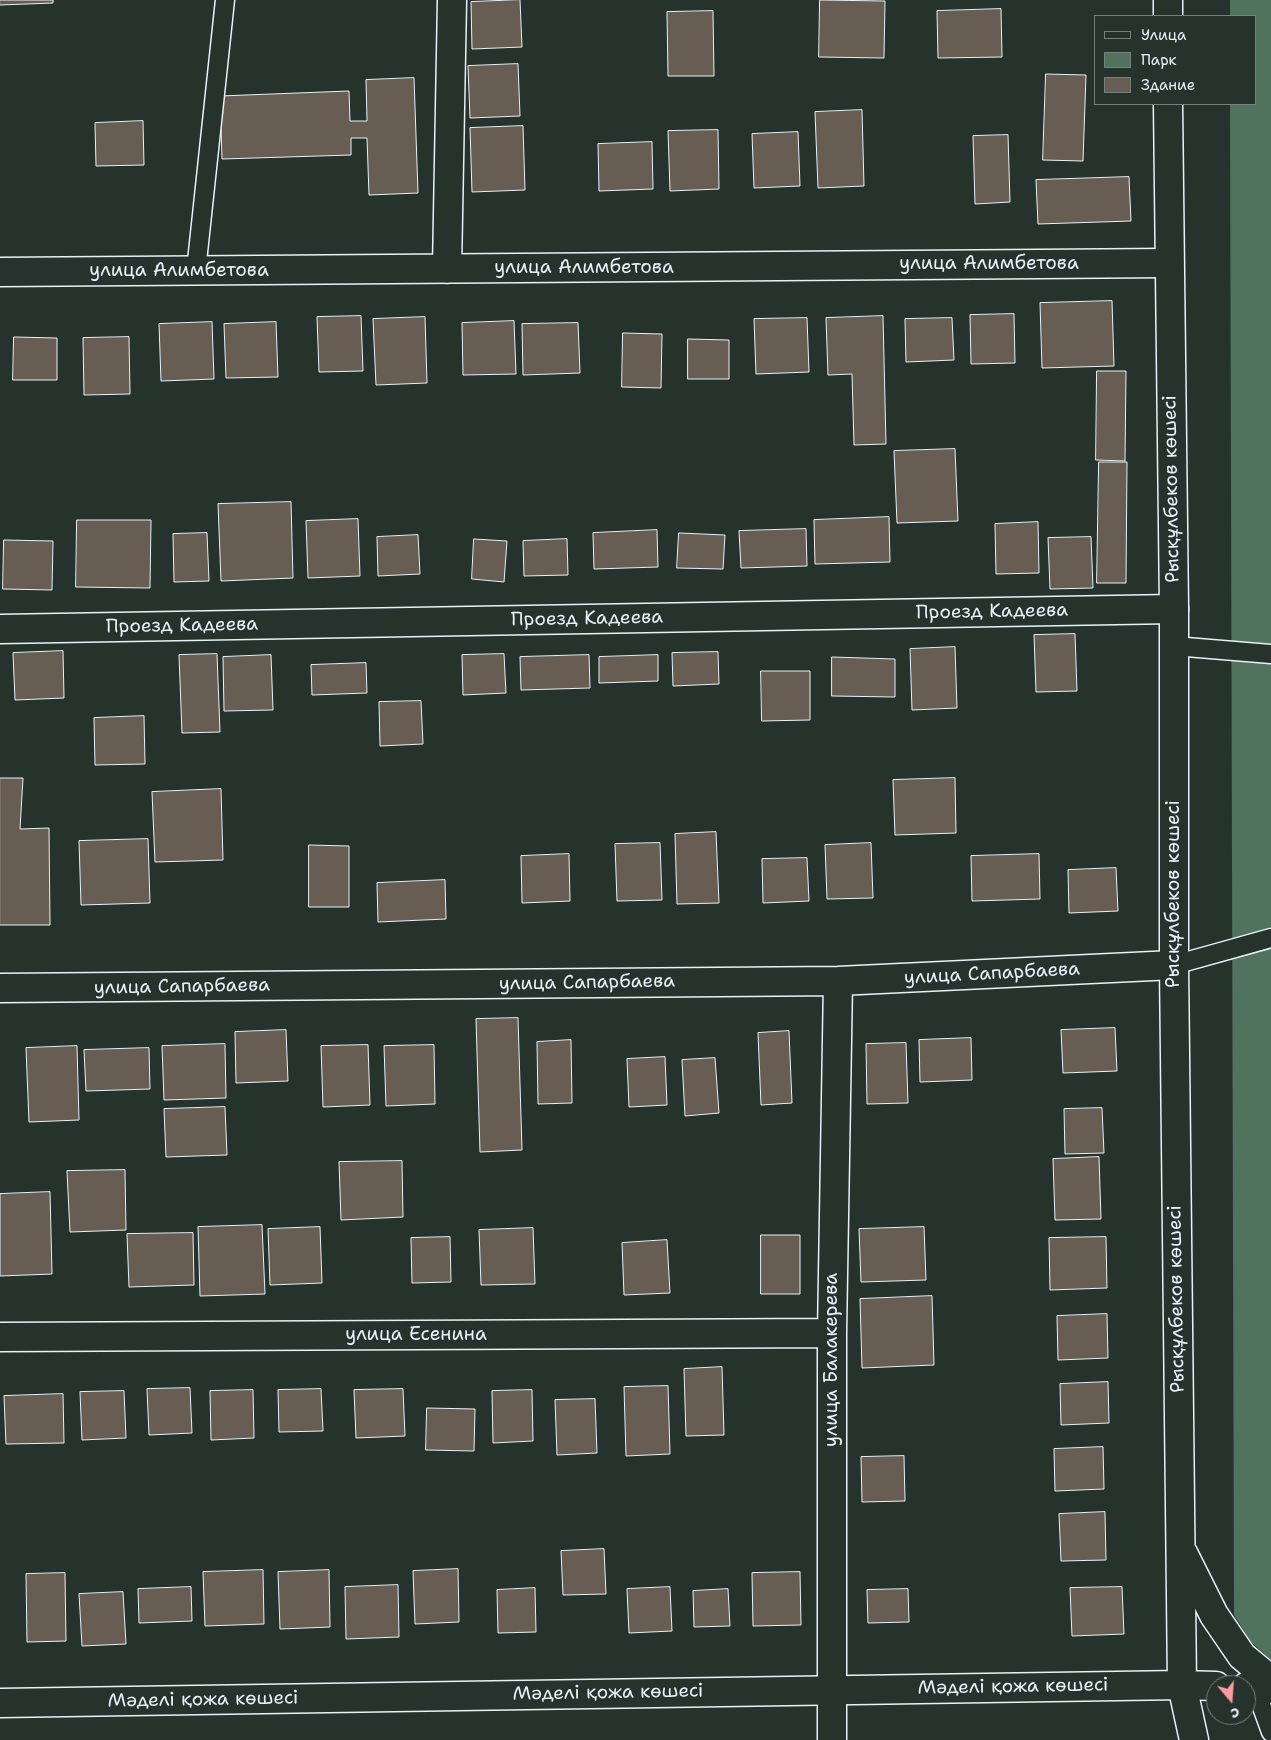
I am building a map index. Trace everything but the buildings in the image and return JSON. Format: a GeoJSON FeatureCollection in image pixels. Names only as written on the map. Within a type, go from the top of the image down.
{"type":"FeatureCollection","features":[{"type":"Feature","properties":{"kind":"street"},"geometry":{"type":"LineString","coordinates":[[447,269],[452,0]]}},
{"type":"Feature","properties":{"kind":"street"},"geometry":{"type":"LineString","coordinates":[[1168,0],[1168,15]]}},
{"type":"Feature","properties":{"kind":"street","name":"Рысқұлбеков көшесі"},"geometry":{"type":"LineString","coordinates":[[1168,105],[1174,609],[1174,965],[1182,1685],[1194,1740]]}},
{"type":"Feature","properties":{"kind":"street","name":"улица Алимбетова"},"geometry":{"type":"LineString","coordinates":[[0,272],[1169,263]]}},
{"type":"Feature","properties":{"kind":"street","name":"Проезд Кадеева"},"geometry":{"type":"LineString","coordinates":[[0,629],[1174,609]]}},
{"type":"Feature","properties":{"kind":"street","name":"улица Сапарбаева"},"geometry":{"type":"LineString","coordinates":[[0,988],[838,981],[1174,965]]}},
{"type":"Feature","properties":{"kind":"street","name":"улица Балакерева"},"geometry":{"type":"LineString","coordinates":[[832,1740],[832,1333],[838,981]]}},
{"type":"Feature","properties":{"kind":"street","name":"улица Есенина"},"geometry":{"type":"LineString","coordinates":[[0,1337],[832,1333]]}},
{"type":"Feature","properties":{"kind":"street"},"geometry":{"type":"LineString","coordinates":[[1180,1547],[1214,1615],[1261,1686]]}},
{"type":"Feature","properties":{"kind":"street","name":"Мәделі қожа көшесі"},"geometry":{"type":"LineString","coordinates":[[0,1703],[1206,1686]]}},
{"type":"Feature","properties":{"kind":"lane"},"geometry":{"type":"LineString","coordinates":[[196,271],[225,0]]}},
{"type":"Feature","properties":{"kind":"lane"},"geometry":{"type":"LineString","coordinates":[[1174,646],[1271,654]]}},
{"type":"Feature","properties":{"kind":"lane"},"geometry":{"type":"LineString","coordinates":[[1174,965],[1271,938]]}},
{"type":"Feature","properties":{"kind":"lane"},"geometry":{"type":"LineString","coordinates":[[1261,1686],[1271,1732]]}},
{"type":"Feature","properties":{"kind":"green space"},"geometry":{"type":"Polygon","coordinates":[[[1230,0],[1271,0],[1271,1660],[1251,1642],[1234,1615],[1230,105],[1256,105],[1256,15],[1230,15],[1230,0]]]}}]}
